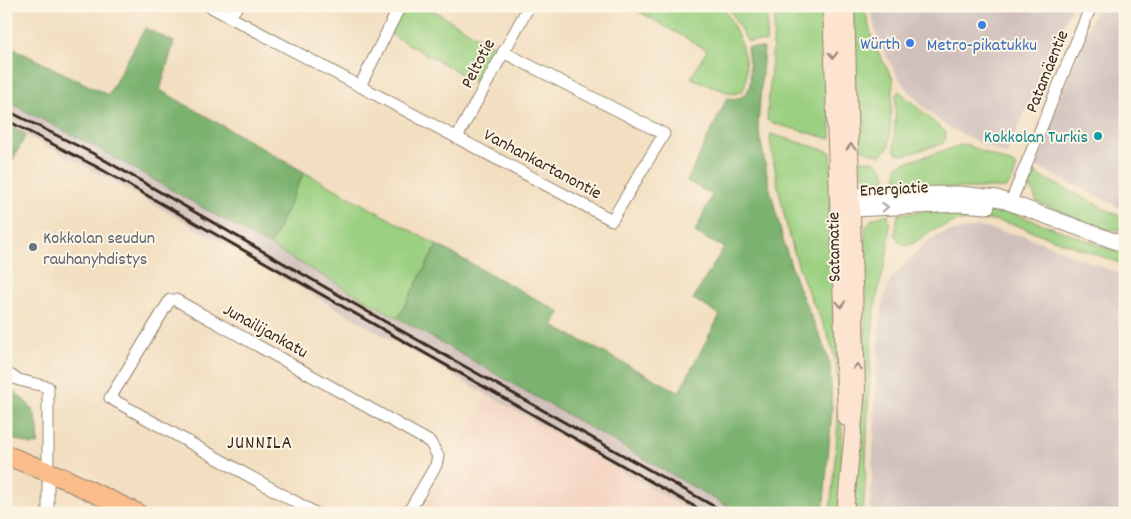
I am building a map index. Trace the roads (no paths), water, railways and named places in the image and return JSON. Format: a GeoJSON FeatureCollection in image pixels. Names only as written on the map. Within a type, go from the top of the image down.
{"type":"FeatureCollection","features":[{"type":"Feature","properties":{"kind":"highway"},"geometry":{"type":"LineString","coordinates":[[6,455],[63,478],[137,513]]}},
{"type":"Feature","properties":{"kind":"main road","name":"Satamatie"},"geometry":{"type":"LineString","coordinates":[[832,6],[847,203],[857,390],[845,513]]}},
{"type":"Feature","properties":{"kind":"main road","name":"Satamatie"},"geometry":{"type":"LineString","coordinates":[[846,6],[847,203]]}},
{"type":"Feature","properties":{"kind":"street","name":"Vanhankartanontie"},"geometry":{"type":"LineString","coordinates":[[209,6],[612,220],[664,134],[502,52]]}},
{"type":"Feature","properties":{"kind":"street"},"geometry":{"type":"LineString","coordinates":[[229,16],[238,6]]}},
{"type":"Feature","properties":{"kind":"street"},"geometry":{"type":"LineString","coordinates":[[360,86],[400,6]]}},
{"type":"Feature","properties":{"kind":"street","name":"Peltotie"},"geometry":{"type":"LineString","coordinates":[[457,137],[502,52],[529,6]]}},
{"type":"Feature","properties":{"kind":"street","name":"Patamäentie"},"geometry":{"type":"LineString","coordinates":[[1010,204],[1091,6]]}},
{"type":"Feature","properties":{"kind":"street","name":"Energiatie"},"geometry":{"type":"LineString","coordinates":[[847,203],[959,194],[997,198],[1125,245]]}},
{"type":"Feature","properties":{"kind":"street","name":"Junailijankatu"},"geometry":{"type":"LineString","coordinates":[[315,513],[110,398],[160,313],[172,299],[430,442],[438,456],[436,466],[408,513]]}},
{"type":"Feature","properties":{"kind":"street"},"geometry":{"type":"LineString","coordinates":[[6,373],[19,380],[48,387],[48,461]]}},
{"type":"Feature","properties":{"kind":"street"},"geometry":{"type":"LineString","coordinates":[[48,483],[48,513]]}},
{"type":"Feature","properties":{"kind":"railway"},"geometry":{"type":"LineString","coordinates":[[6,110],[94,154],[384,321],[726,513]]}},
{"type":"Feature","properties":{"kind":"railway"},"geometry":{"type":"LineString","coordinates":[[6,120],[97,167],[706,513]]}},
{"type":"Feature","properties":{"kind":"place","name":"Metro-pikatukku"},"geometry":{"type":"Point","coordinates":[982,25]}},
{"type":"Feature","properties":{"kind":"place","name":"Würth"},"geometry":{"type":"Point","coordinates":[910,43]}},
{"type":"Feature","properties":{"kind":"place","name":"Kokkolan Turkis"},"geometry":{"type":"Point","coordinates":[1098,136]}},
{"type":"Feature","properties":{"kind":"place","name":"Kokkolan seudun rauhanyhdistys"},"geometry":{"type":"Point","coordinates":[33,247]}},
{"type":"Feature","properties":{"kind":"district","name":"JUNNILA"},"geometry":{"type":"Point","coordinates":[260,441]}}]}
